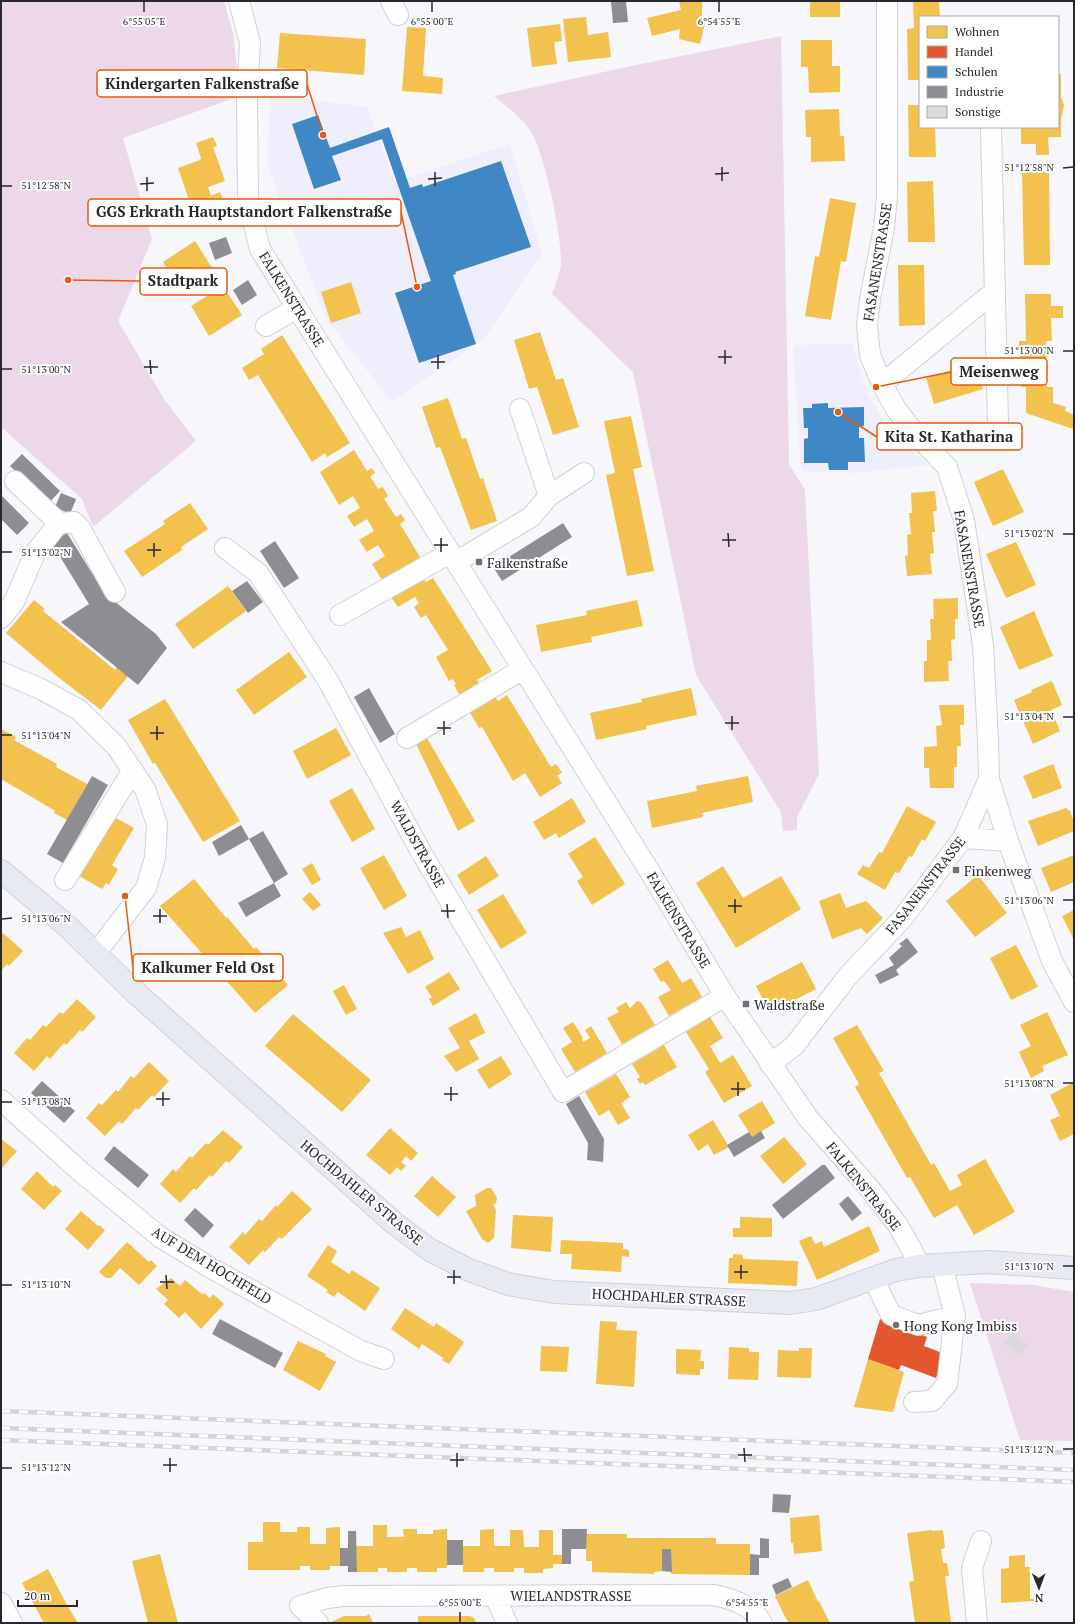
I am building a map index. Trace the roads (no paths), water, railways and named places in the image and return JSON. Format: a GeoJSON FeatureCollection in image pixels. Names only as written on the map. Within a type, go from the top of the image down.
{"type":"FeatureCollection","features":[{"type":"Feature","properties":{"kind":"main road","name":"HOCHDAHLER STRASSE"},"geometry":{"type":"LineString","coordinates":[[1,871],[66,925],[95,954],[394,1223],[430,1250],[469,1270],[508,1284],[554,1292],[789,1303],[816,1298],[896,1270],[919,1266],[987,1262],[1074,1268]]}},
{"type":"Feature","properties":{"kind":"street","name":"FALKENSTRASSE"},"geometry":{"type":"LineString","coordinates":[[239,1],[250,43],[247,98],[248,201],[260,248],[725,996],[808,1118],[870,1189],[896,1224],[912,1250],[919,1266]]}},
{"type":"Feature","properties":{"kind":"street","name":"FASANENSTRASSE"},"geometry":{"type":"LineString","coordinates":[[770,1064],[794,1046],[848,976],[902,919],[963,838],[988,779],[988,741],[983,645],[964,520],[947,467],[896,409],[882,384],[870,355],[867,325],[870,299],[884,228],[887,196],[887,1]]}},
{"type":"Feature","properties":{"kind":"street"},"geometry":{"type":"LineString","coordinates":[[991,128],[998,424]]}},
{"type":"Feature","properties":{"kind":"street"},"geometry":{"type":"LineString","coordinates":[[882,384],[995,291]]}},
{"type":"Feature","properties":{"kind":"street"},"geometry":{"type":"LineString","coordinates":[[266,326],[297,308]]}},
{"type":"Feature","properties":{"kind":"street"},"geometry":{"type":"LineString","coordinates":[[520,409],[549,496]]}},
{"type":"Feature","properties":{"kind":"street"},"geometry":{"type":"LineString","coordinates":[[340,615],[531,517],[549,496],[584,473]]}},
{"type":"Feature","properties":{"kind":"street"},"geometry":{"type":"LineString","coordinates":[[15,481],[59,523],[74,522],[80,528],[115,592]]}},
{"type":"Feature","properties":{"kind":"street"},"geometry":{"type":"LineString","coordinates":[[1,618],[14,602],[35,553],[59,523]]}},
{"type":"Feature","properties":{"kind":"street","name":"WALDSTRASSE"},"geometry":{"type":"LineString","coordinates":[[225,548],[258,572],[328,679],[421,852],[563,1092],[725,996]]}},
{"type":"Feature","properties":{"kind":"street"},"geometry":{"type":"LineString","coordinates":[[407,738],[523,669]]}},
{"type":"Feature","properties":{"kind":"street"},"geometry":{"type":"LineString","coordinates":[[1,672],[41,689],[79,710],[116,746],[145,789],[157,824],[155,858],[146,888],[95,954]]}},
{"type":"Feature","properties":{"kind":"street"},"geometry":{"type":"LineString","coordinates":[[65,880],[133,770]]}},
{"type":"Feature","properties":{"kind":"street"},"geometry":{"type":"LineString","coordinates":[[988,779],[1008,841],[1052,961],[1074,1002]]}},
{"type":"Feature","properties":{"kind":"street"},"geometry":{"type":"LineString","coordinates":[[963,838],[1008,841]]}},
{"type":"Feature","properties":{"kind":"street","name":"AUF DEM HOCHFELD"},"geometry":{"type":"LineString","coordinates":[[1,1100],[81,1172],[160,1237],[211,1268],[360,1351],[384,1359]]}},
{"type":"Feature","properties":{"kind":"street"},"geometry":{"type":"LineString","coordinates":[[914,1402],[932,1401],[947,1384],[955,1316],[942,1265]]}},
{"type":"Feature","properties":{"kind":"street"},"geometry":{"type":"LineString","coordinates":[[873,1278],[891,1315],[918,1325],[955,1316]]}},
{"type":"Feature","properties":{"kind":"street"},"geometry":{"type":"LineString","coordinates":[[977,1623],[972,1568],[981,1540]]}},
{"type":"Feature","properties":{"kind":"street","name":"WIELANDSTRASSE"},"geometry":{"type":"LineString","coordinates":[[318,1623],[300,1606],[327,1598],[343,1596],[714,1595],[736,1600],[755,1612],[762,1623]]}},
{"type":"Feature","properties":{"kind":"street"},"geometry":{"type":"LineString","coordinates":[[495,1596],[507,1623]]}},
{"type":"Feature","properties":{"kind":"street"},"geometry":{"type":"LineString","coordinates":[[1,1603],[12,1623]]}},
{"type":"Feature","properties":{"kind":"railway"},"geometry":{"type":"LineString","coordinates":[[1,1411],[1074,1453]]}},
{"type":"Feature","properties":{"kind":"railway"},"geometry":{"type":"LineString","coordinates":[[1,1428],[1074,1470]]}},
{"type":"Feature","properties":{"kind":"railway"},"geometry":{"type":"LineString","coordinates":[[1,1440],[1074,1482]]}},
{"type":"Feature","properties":{"kind":"place","name":"Kindergarten Falkenstraße"},"geometry":{"type":"Point","coordinates":[323,135]}},
{"type":"Feature","properties":{"kind":"place","name":"Stadtpark"},"geometry":{"type":"Point","coordinates":[68,280]}},
{"type":"Feature","properties":{"kind":"place","name":"GGS Erkrath Hauptstandort Falkenstraße"},"geometry":{"type":"Point","coordinates":[417,287]}},
{"type":"Feature","properties":{"kind":"place","name":"Meisenweg"},"geometry":{"type":"Point","coordinates":[876,387]}},
{"type":"Feature","properties":{"kind":"place","name":"Kita St. Katharina"},"geometry":{"type":"Point","coordinates":[838,412]}},
{"type":"Feature","properties":{"kind":"place","name":"Falkenstraße"},"geometry":{"type":"Point","coordinates":[479,562]}},
{"type":"Feature","properties":{"kind":"place","name":"Finkenweg"},"geometry":{"type":"Point","coordinates":[956,870]}},
{"type":"Feature","properties":{"kind":"place","name":"Kalkumer Feld Ost"},"geometry":{"type":"Point","coordinates":[125,896]}},
{"type":"Feature","properties":{"kind":"place","name":"Waldstraße"},"geometry":{"type":"Point","coordinates":[746,1004]}},
{"type":"Feature","properties":{"kind":"place","name":"Hong Kong Imbiss"},"geometry":{"type":"Point","coordinates":[896,1325]}}]}
